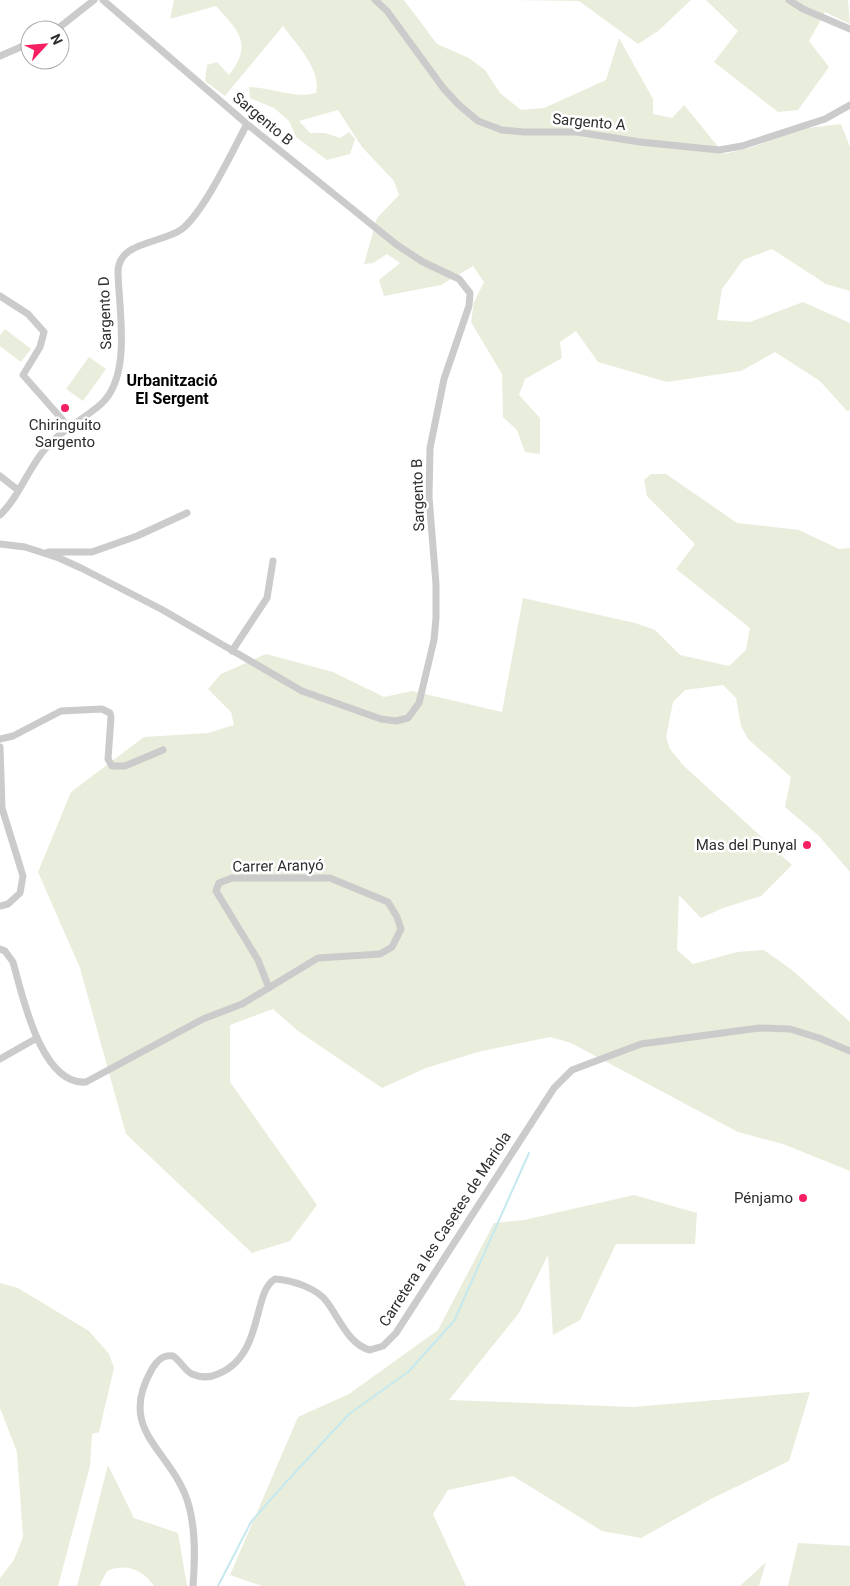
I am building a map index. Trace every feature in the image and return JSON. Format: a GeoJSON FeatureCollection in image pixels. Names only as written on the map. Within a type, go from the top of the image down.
{"type":"FeatureCollection","features":[{"type":"Feature","properties":{"kind":"street"},"geometry":{"type":"LineString","coordinates":[[69,20],[94,0]]}},
{"type":"Feature","properties":{"kind":"street","name":"Sargento B"},"geometry":{"type":"LineString","coordinates":[[0,544],[43,553],[73,564],[161,609],[294,688],[370,716],[396,721],[408,718],[415,712],[430,659],[436,618],[436,584],[429,498],[430,448],[444,379],[470,300],[467,288],[458,279],[413,257],[247,124],[103,0]]}},
{"type":"Feature","properties":{"kind":"street","name":"Sargento A"},"geometry":{"type":"LineString","coordinates":[[375,0],[387,11],[444,89],[459,105],[478,121],[502,130],[576,132],[640,142],[719,150],[742,146],[825,119],[850,106]]}},
{"type":"Feature","properties":{"kind":"street"},"geometry":{"type":"LineString","coordinates":[[789,0],[803,9],[850,29]]}},
{"type":"Feature","properties":{"kind":"street"},"geometry":{"type":"LineString","coordinates":[[0,56],[20,47]]}},
{"type":"Feature","properties":{"kind":"street","name":"Sargento D"},"geometry":{"type":"LineString","coordinates":[[0,514],[43,451],[68,426],[104,401],[118,378],[121,360],[119,260],[125,253],[171,235],[187,224],[203,202],[247,124]]}},
{"type":"Feature","properties":{"kind":"street"},"geometry":{"type":"LineString","coordinates":[[0,296],[28,314],[44,332],[40,347],[24,375],[68,426]]}},
{"type":"Feature","properties":{"kind":"street"},"geometry":{"type":"LineString","coordinates":[[0,476],[18,490]]}},
{"type":"Feature","properties":{"kind":"street"},"geometry":{"type":"LineString","coordinates":[[43,553],[92,552],[137,536],[187,513]]}},
{"type":"Feature","properties":{"kind":"street"},"geometry":{"type":"LineString","coordinates":[[232,651],[266,598],[273,561]]}},
{"type":"Feature","properties":{"kind":"street"},"geometry":{"type":"LineString","coordinates":[[0,739],[13,736],[55,712],[102,709],[110,713],[112,717],[108,759],[112,766],[125,766],[163,750]]}},
{"type":"Feature","properties":{"kind":"street"},"geometry":{"type":"LineString","coordinates":[[0,747],[2,808],[23,876],[20,893],[8,904],[0,906]]}},
{"type":"Feature","properties":{"kind":"street","name":"Carrer Aranyó"},"geometry":{"type":"LineString","coordinates":[[0,949],[5,951],[13,962],[37,1038],[49,1060],[70,1079],[86,1082],[138,1052],[203,1019],[242,1004],[269,988],[318,958],[380,954],[392,947],[401,929],[397,916],[388,902],[330,878],[232,878],[218,883],[216,892],[258,960],[269,988]]}},
{"type":"Feature","properties":{"kind":"street","name":"Carretera a les Casetes de Mariola"},"geometry":{"type":"LineString","coordinates":[[193,1586],[195,1554],[190,1507],[179,1478],[147,1435],[141,1419],[140,1405],[143,1387],[156,1363],[162,1358],[173,1356],[190,1373],[198,1376],[212,1377],[225,1372],[248,1346],[267,1287],[275,1279],[297,1284],[319,1294],[358,1346],[370,1350],[383,1346],[396,1333],[554,1088],[572,1070],[642,1044],[759,1028],[790,1029],[819,1038],[850,1051]]}},
{"type":"Feature","properties":{"kind":"street"},"geometry":{"type":"LineString","coordinates":[[0,1059],[37,1038]]}},
{"type":"Feature","properties":{"kind":"green space"},"geometry":{"type":"Polygon","coordinates":[[[174,0],[404,0],[437,44],[469,58],[485,70],[500,93],[521,110],[544,108],[606,80],[619,38],[653,99],[653,114],[672,118],[684,105],[724,154],[749,148],[808,128],[841,124],[850,147],[850,291],[826,284],[772,249],[743,260],[722,289],[717,320],[750,322],[803,302],[850,323],[850,410],[847,411],[820,381],[775,352],[741,371],[667,382],[598,362],[576,331],[560,342],[562,358],[525,379],[519,395],[540,418],[540,454],[525,452],[517,430],[503,417],[502,374],[471,322],[474,302],[484,282],[473,266],[441,285],[384,296],[379,280],[400,263],[387,254],[373,263],[364,264],[377,218],[399,195],[394,181],[362,147],[338,110],[299,121],[310,133],[325,133],[340,138],[349,132],[355,139],[350,154],[327,160],[296,137],[289,121],[274,108],[250,98],[249,87],[300,95],[316,93],[317,84],[312,66],[301,49],[283,26],[225,96],[205,81],[207,65],[217,62],[229,75],[240,55],[240,38],[237,31],[216,6],[170,19],[174,0]]]}},
{"type":"Feature","properties":{"kind":"green space"},"geometry":{"type":"Polygon","coordinates":[[[514,0],[691,0],[658,31],[638,44],[579,1],[514,0]]]}},
{"type":"Feature","properties":{"kind":"green space"},"geometry":{"type":"Polygon","coordinates":[[[706,0],[848,0],[850,24],[825,12],[809,41],[829,67],[798,110],[778,112],[714,62],[738,31],[706,0]]]}},
{"type":"Feature","properties":{"kind":"green space"},"geometry":{"type":"Polygon","coordinates":[[[5,329],[31,349],[21,362],[0,346],[0,335],[5,329]]]}},
{"type":"Feature","properties":{"kind":"green space"},"geometry":{"type":"Polygon","coordinates":[[[89,357],[106,369],[83,401],[66,389],[89,357]]]}},
{"type":"Feature","properties":{"kind":"green space"},"geometry":{"type":"Polygon","coordinates":[[[651,474],[666,474],[737,523],[799,530],[839,549],[850,548],[850,872],[819,836],[785,807],[791,777],[748,739],[741,726],[736,698],[723,685],[685,690],[673,702],[666,737],[670,749],[683,765],[792,865],[761,896],[723,908],[701,918],[679,895],[677,950],[693,964],[737,952],[764,950],[792,970],[850,1022],[850,1171],[783,1144],[738,1132],[571,1043],[550,1037],[478,1052],[426,1068],[382,1088],[298,1031],[273,1009],[230,1025],[230,1082],[317,1205],[290,1241],[252,1253],[126,1134],[80,968],[38,872],[71,792],[144,737],[208,733],[234,725],[231,712],[208,689],[221,674],[266,654],[333,672],[384,697],[412,691],[502,712],[523,598],[635,623],[655,630],[680,655],[729,666],[746,650],[750,628],[676,569],[695,544],[647,496],[644,480],[651,474]]]}},
{"type":"Feature","properties":{"kind":"green space"},"geometry":{"type":"Polygon","coordinates":[[[634,1195],[697,1213],[695,1244],[616,1244],[580,1320],[553,1335],[548,1255],[519,1313],[449,1400],[633,1407],[810,1392],[789,1461],[711,1499],[641,1538],[602,1531],[513,1476],[448,1490],[433,1514],[466,1586],[262,1586],[230,1575],[298,1417],[349,1394],[438,1330],[494,1223],[524,1220],[634,1195]]]}},
{"type":"Feature","properties":{"kind":"green space"},"geometry":{"type":"Polygon","coordinates":[[[0,1283],[18,1288],[89,1331],[109,1354],[114,1368],[99,1432],[92,1434],[90,1466],[58,1586],[0,1586],[0,1578],[14,1560],[23,1537],[17,1452],[0,1408],[0,1283]]]}},
{"type":"Feature","properties":{"kind":"green space"},"geometry":{"type":"Polygon","coordinates":[[[108,1465],[134,1518],[178,1533],[187,1586],[154,1586],[139,1572],[133,1569],[121,1568],[107,1571],[99,1586],[77,1586],[108,1465]]]}},
{"type":"Feature","properties":{"kind":"green space"},"geometry":{"type":"Polygon","coordinates":[[[798,1543],[850,1546],[850,1586],[788,1586],[798,1543]]]}},
{"type":"Feature","properties":{"kind":"green space"},"geometry":{"type":"Polygon","coordinates":[[[766,1562],[759,1586],[740,1586],[766,1562]]]}},
{"type":"Feature","properties":{"kind":"waterway"},"geometry":{"type":"LineString","coordinates":[[218,1586],[251,1522],[288,1480],[349,1414],[408,1372],[454,1321],[529,1153]]}},
{"type":"Feature","properties":{"kind":"place","name":"Chiringuito Sargento"},"geometry":{"type":"Point","coordinates":[65,408]}},
{"type":"Feature","properties":{"kind":"place","name":"Mas del Punyal"},"geometry":{"type":"Point","coordinates":[807,845]}},
{"type":"Feature","properties":{"kind":"place","name":"Pénjamo"},"geometry":{"type":"Point","coordinates":[803,1198]}},
{"type":"Feature","properties":{"kind":"district","name":"Urbanització El Sergent"},"geometry":{"type":"Point","coordinates":[172,389]}}]}
